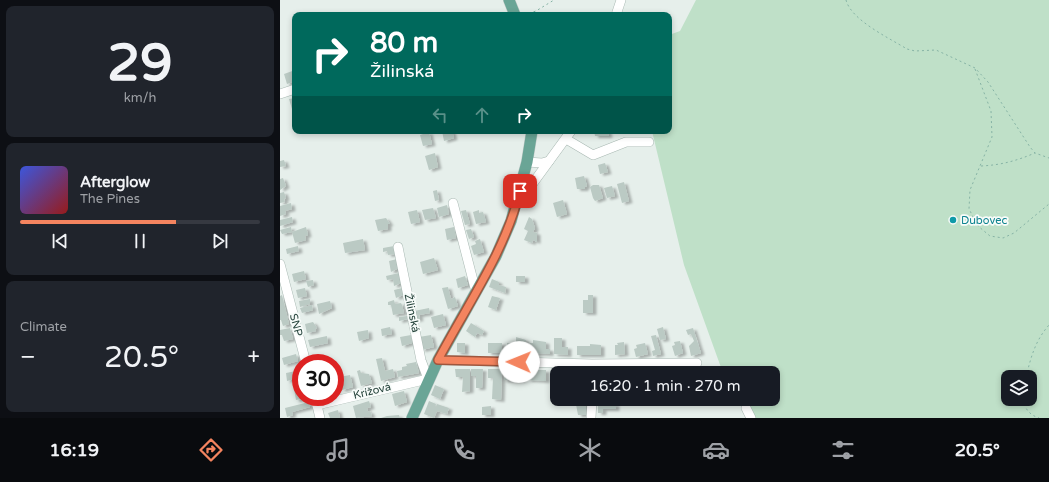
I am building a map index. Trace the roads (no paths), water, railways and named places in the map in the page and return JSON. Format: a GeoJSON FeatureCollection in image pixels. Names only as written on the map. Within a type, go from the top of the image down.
{"type":"FeatureCollection","features":[{"type":"Feature","properties":{"kind":"main road"},"geometry":{"type":"LineString","coordinates":[[509,0],[513,12]]}},
{"type":"Feature","properties":{"kind":"main road"},"geometry":{"type":"LineString","coordinates":[[412,418],[428,379],[496,256],[517,205],[528,162],[532,134]]}},
{"type":"Feature","properties":{"kind":"street"},"geometry":{"type":"LineString","coordinates":[[617,12],[621,0]]}},
{"type":"Feature","properties":{"kind":"street"},"geometry":{"type":"LineString","coordinates":[[280,94],[292,90]]}},
{"type":"Feature","properties":{"kind":"street"},"geometry":{"type":"LineString","coordinates":[[517,205],[569,135],[593,155],[626,142],[649,142]]}},
{"type":"Feature","properties":{"kind":"street"},"geometry":{"type":"LineString","coordinates":[[528,162],[542,163],[549,161]]}},
{"type":"Feature","properties":{"kind":"street"},"geometry":{"type":"LineString","coordinates":[[453,203],[476,292]]}},
{"type":"Feature","properties":{"kind":"street","name":"Žilinská"},"geometry":{"type":"LineString","coordinates":[[398,247],[421,360],[428,379]]}},
{"type":"Feature","properties":{"kind":"street","name":"SNP"},"geometry":{"type":"LineString","coordinates":[[280,264],[304,354]]}},
{"type":"Feature","properties":{"kind":"street"},"geometry":{"type":"LineString","coordinates":[[438,360],[554,366]]}},
{"type":"Feature","properties":{"kind":"street"},"geometry":{"type":"LineString","coordinates":[[634,366],[697,363]]}},
{"type":"Feature","properties":{"kind":"street","name":"Krížová"},"geometry":{"type":"LineString","coordinates":[[344,396],[428,379]]}},
{"type":"Feature","properties":{"kind":"street"},"geometry":{"type":"LineString","coordinates":[[317,406],[320,418]]}},
{"type":"Feature","properties":{"kind":"street"},"geometry":{"type":"LineString","coordinates":[[592,406],[592,418]]}},
{"type":"Feature","properties":{"kind":"street"},"geometry":{"type":"LineString","coordinates":[[746,408],[751,418]]}},
{"type":"Feature","properties":{"kind":"place","name":"Dubovec"},"geometry":{"type":"Point","coordinates":[953,220]}}]}
